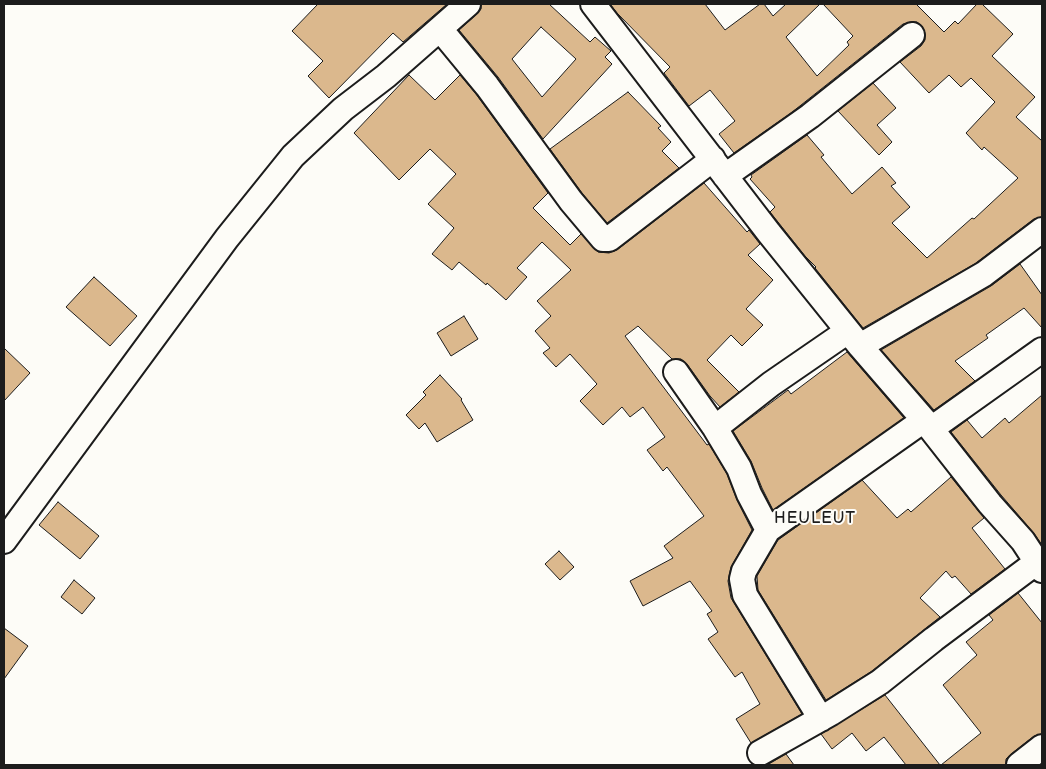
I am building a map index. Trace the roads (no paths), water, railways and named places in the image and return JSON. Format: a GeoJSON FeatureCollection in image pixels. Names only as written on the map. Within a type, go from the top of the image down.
{"type":"FeatureCollection","features":[{"type":"Feature","properties":{"kind":"street"},"geometry":{"type":"LineString","coordinates":[[4,541],[227,238],[293,156],[343,109],[386,76],[468,4]]}},
{"type":"Feature","properties":{"kind":"street"},"geometry":{"type":"LineString","coordinates":[[593,4],[769,233],[854,339],[1023,541],[1040,566],[934,639],[880,682],[821,719],[760,753]]}},
{"type":"Feature","properties":{"kind":"street"},"geometry":{"type":"LineString","coordinates":[[440,29],[487,86],[571,201],[603,239],[609,239],[719,168],[810,116],[912,35]]}},
{"type":"Feature","properties":{"kind":"street"},"geometry":{"type":"LineString","coordinates":[[715,428],[771,384],[854,339],[984,274],[1042,230]]}},
{"type":"Feature","properties":{"kind":"street"},"geometry":{"type":"LineString","coordinates":[[821,719],[744,595],[742,579],[744,571],[768,530],[1042,350]]}},
{"type":"Feature","properties":{"kind":"street"},"geometry":{"type":"LineString","coordinates":[[676,372],[715,428],[739,468],[749,494],[768,530]]}},
{"type":"Feature","properties":{"kind":"street"},"geometry":{"type":"LineString","coordinates":[[1019,765],[1042,747]]}},
{"type":"Feature","properties":{"kind":"district","name":"HEULEUT"},"geometry":{"type":"Point","coordinates":[815,519]}}]}
